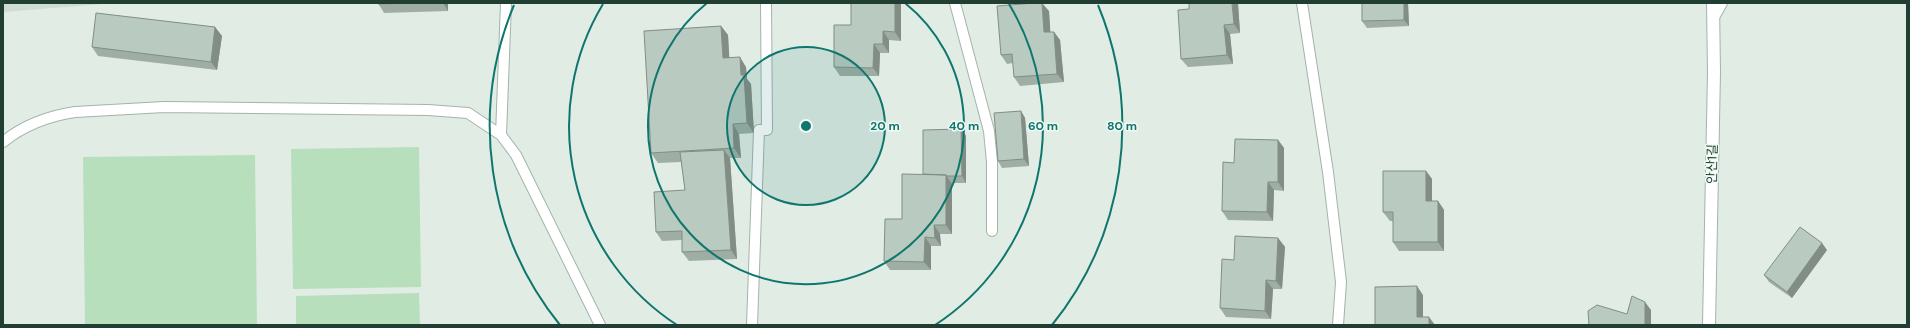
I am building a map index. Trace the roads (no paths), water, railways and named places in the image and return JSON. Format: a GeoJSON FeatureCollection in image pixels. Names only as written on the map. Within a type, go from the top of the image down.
{"type":"FeatureCollection","features":[{"type":"Feature","properties":{"kind":"street","name":"안산1길"},"geometry":{"type":"LineString","coordinates":[[1709,325],[1714,72],[1713,3]]}},
{"type":"Feature","properties":{"kind":"lane"},"geometry":{"type":"LineString","coordinates":[[501,135],[506,3]]}},
{"type":"Feature","properties":{"kind":"lane"},"geometry":{"type":"LineString","coordinates":[[752,325],[759,130],[768,130],[766,3]]}},
{"type":"Feature","properties":{"kind":"lane"},"geometry":{"type":"LineString","coordinates":[[955,3],[989,131],[992,162],[992,231]]}},
{"type":"Feature","properties":{"kind":"lane"},"geometry":{"type":"LineString","coordinates":[[1302,3],[1328,172],[1341,282],[1338,325]]}},
{"type":"Feature","properties":{"kind":"lane"},"geometry":{"type":"LineString","coordinates":[[1713,19],[1722,3]]}},
{"type":"Feature","properties":{"kind":"lane"},"geometry":{"type":"LineString","coordinates":[[3,142],[33,123],[60,114],[164,107],[436,111],[468,113],[501,135],[516,155],[600,325]]}}]}
